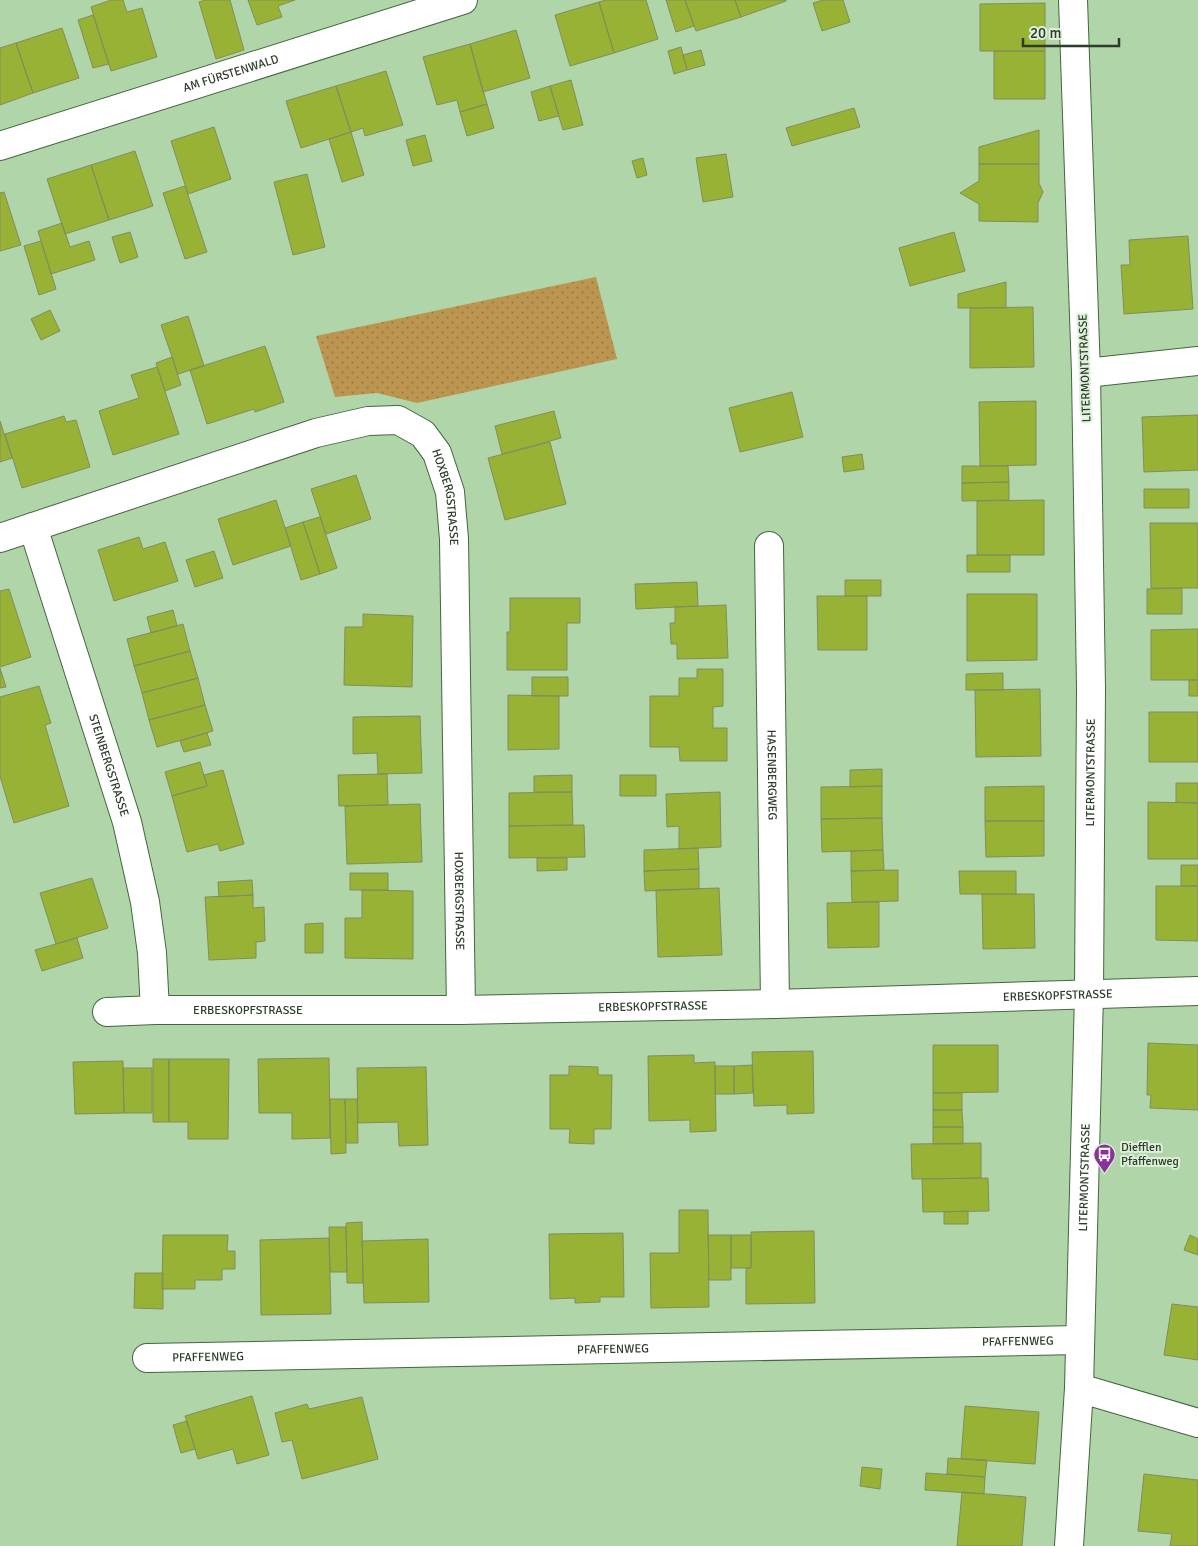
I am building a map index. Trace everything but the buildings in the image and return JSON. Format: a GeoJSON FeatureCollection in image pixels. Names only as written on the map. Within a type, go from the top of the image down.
{"type":"FeatureCollection","features":[{"type":"Feature","properties":{"kind":"street","name":"AM FÜRSTENWALD"},"geometry":{"type":"LineString","coordinates":[[0,146],[463,0]]}},
{"type":"Feature","properties":{"kind":"street","name":"LITERMONTSTRASSE"},"geometry":{"type":"LineString","coordinates":[[1069,1546],[1079,1388],[1089,994],[1091,688],[1086,373],[1072,0]]}},
{"type":"Feature","properties":{"kind":"street"},"geometry":{"type":"LineString","coordinates":[[1086,373],[1198,361]]}},
{"type":"Feature","properties":{"kind":"street","name":"HOXBERGSTRASSE"},"geometry":{"type":"LineString","coordinates":[[0,538],[316,433],[368,421],[398,420],[423,434],[437,453],[450,492],[454,539],[461,1010]]}},
{"type":"Feature","properties":{"kind":"street","name":"STEINBERGSTRASSE"},"geometry":{"type":"LineString","coordinates":[[32,527],[127,822],[145,902],[152,953],[155,1010]]}},
{"type":"Feature","properties":{"kind":"street","name":"HASENBERGWEG"},"geometry":{"type":"LineString","coordinates":[[769,546],[775,1004]]}},
{"type":"Feature","properties":{"kind":"street","name":"ERBESKOPFSTRASSE"},"geometry":{"type":"LineString","coordinates":[[107,1012],[155,1010],[461,1010],[775,1004],[1198,991]]}},
{"type":"Feature","properties":{"kind":"street","name":"PFAFFENWEG"},"geometry":{"type":"LineString","coordinates":[[147,1358],[1079,1340]]}},
{"type":"Feature","properties":{"kind":"street"},"geometry":{"type":"LineString","coordinates":[[1079,1388],[1198,1423]]}},
{"type":"Feature","properties":{"kind":"shaded area"},"geometry":{"type":"Polygon","coordinates":[[[596,277],[617,359],[417,403],[377,393],[335,397],[316,336],[596,277]]]}},
{"type":"Feature","properties":{"kind":"place","name":"Diefflen Pfaffenweg"},"geometry":{"type":"Point","coordinates":[1105,1173]}}]}
